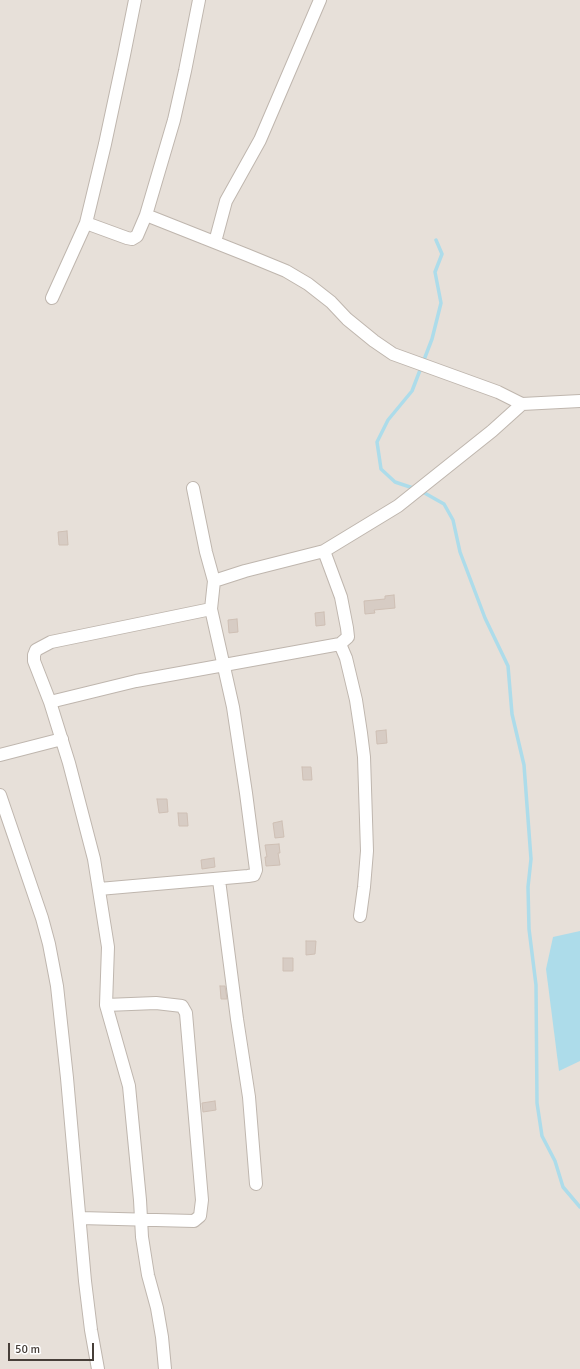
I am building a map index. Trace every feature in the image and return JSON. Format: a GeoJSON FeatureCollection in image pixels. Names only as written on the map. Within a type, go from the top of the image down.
{"type":"FeatureCollection","features":[{"type":"Feature","properties":{"kind":"street"},"geometry":{"type":"LineString","coordinates":[[52,298],[86,223],[105,144],[135,0]]}},
{"type":"Feature","properties":{"kind":"street"},"geometry":{"type":"LineString","coordinates":[[86,223],[126,238],[137,236],[146,215],[174,120],[199,0]]}},
{"type":"Feature","properties":{"kind":"street"},"geometry":{"type":"LineString","coordinates":[[215,242],[226,201],[266,129],[320,0]]}},
{"type":"Feature","properties":{"kind":"street"},"geometry":{"type":"LineString","coordinates":[[146,215],[286,271],[308,284],[331,302],[347,319],[393,354],[491,390],[522,404],[580,401]]}},
{"type":"Feature","properties":{"kind":"street"},"geometry":{"type":"LineString","coordinates":[[214,581],[245,571],[324,551],[398,506],[492,431],[522,404]]}},
{"type":"Feature","properties":{"kind":"street"},"geometry":{"type":"LineString","coordinates":[[99,889],[219,880],[254,875],[256,870],[234,707],[211,609],[214,581],[206,552],[193,488]]}},
{"type":"Feature","properties":{"kind":"street"},"geometry":{"type":"LineString","coordinates":[[50,702],[136,681],[340,644],[348,637],[346,623],[340,592],[324,551]]}},
{"type":"Feature","properties":{"kind":"street"},"geometry":{"type":"LineString","coordinates":[[165,1369],[162,1337],[157,1308],[148,1275],[140,1220],[140,1200],[129,1086],[106,1005],[108,947],[99,889],[87,829],[62,739],[50,702],[34,661],[34,655],[36,650],[51,642],[211,609]]}},
{"type":"Feature","properties":{"kind":"street"},"geometry":{"type":"LineString","coordinates":[[340,644],[346,658],[356,700],[364,757],[367,851],[360,916]]}},
{"type":"Feature","properties":{"kind":"street"},"geometry":{"type":"LineString","coordinates":[[0,755],[62,739]]}},
{"type":"Feature","properties":{"kind":"street"},"geometry":{"type":"LineString","coordinates":[[0,795],[42,918],[49,944],[57,986],[80,1218],[86,1295],[98,1369]]}},
{"type":"Feature","properties":{"kind":"street"},"geometry":{"type":"LineString","coordinates":[[219,880],[236,1012],[248,1090],[256,1184]]}},
{"type":"Feature","properties":{"kind":"street"},"geometry":{"type":"LineString","coordinates":[[80,1218],[194,1221],[200,1216],[202,1200],[186,1013],[182,1006],[171,1004],[156,1003],[106,1005]]}},
{"type":"Feature","properties":{"kind":"shaded area"},"geometry":{"type":"Polygon","coordinates":[[[0,0],[580,0],[580,1369],[0,1369],[0,0]]]}},
{"type":"Feature","properties":{"kind":"water"},"geometry":{"type":"Polygon","coordinates":[[[580,931],[580,1061],[559,1071],[546,969],[553,937],[580,931]]]}},
{"type":"Feature","properties":{"kind":"building"},"geometry":{"type":"Polygon","coordinates":[[[67,531],[68,545],[59,545],[58,532],[67,531]]]}},
{"type":"Feature","properties":{"kind":"building"},"geometry":{"type":"Polygon","coordinates":[[[394,595],[395,608],[374,610],[375,613],[365,614],[364,601],[385,599],[385,596],[394,595]]]}},
{"type":"Feature","properties":{"kind":"building"},"geometry":{"type":"Polygon","coordinates":[[[324,612],[325,625],[316,626],[315,613],[324,612]]]}},
{"type":"Feature","properties":{"kind":"building"},"geometry":{"type":"Polygon","coordinates":[[[237,619],[238,632],[229,633],[228,620],[237,619]]]}},
{"type":"Feature","properties":{"kind":"building"},"geometry":{"type":"Polygon","coordinates":[[[386,730],[387,743],[377,744],[376,731],[386,730]]]}},
{"type":"Feature","properties":{"kind":"building"},"geometry":{"type":"Polygon","coordinates":[[[302,767],[311,767],[312,780],[303,780],[302,767]]]}},
{"type":"Feature","properties":{"kind":"building"},"geometry":{"type":"Polygon","coordinates":[[[157,799],[167,799],[168,812],[159,813],[157,799]]]}},
{"type":"Feature","properties":{"kind":"building"},"geometry":{"type":"Polygon","coordinates":[[[178,813],[187,813],[188,826],[179,826],[178,813]]]}},
{"type":"Feature","properties":{"kind":"building"},"geometry":{"type":"Polygon","coordinates":[[[282,821],[284,837],[275,838],[273,823],[282,821]]]}},
{"type":"Feature","properties":{"kind":"building"},"geometry":{"type":"Polygon","coordinates":[[[279,844],[280,853],[278,853],[280,865],[266,866],[265,857],[267,857],[265,845],[279,844]]]}},
{"type":"Feature","properties":{"kind":"building"},"geometry":{"type":"Polygon","coordinates":[[[214,858],[215,867],[202,869],[201,860],[214,858]]]}},
{"type":"Feature","properties":{"kind":"building"},"geometry":{"type":"Polygon","coordinates":[[[306,941],[316,941],[315,954],[306,955],[306,941]]]}},
{"type":"Feature","properties":{"kind":"building"},"geometry":{"type":"Polygon","coordinates":[[[283,958],[293,958],[293,971],[283,971],[283,958]]]}},
{"type":"Feature","properties":{"kind":"building"},"geometry":{"type":"Polygon","coordinates":[[[220,986],[225,986],[227,999],[221,999],[220,986]]]}},
{"type":"Feature","properties":{"kind":"building"},"geometry":{"type":"Polygon","coordinates":[[[215,1101],[216,1110],[203,1112],[202,1103],[215,1101]]]}},
{"type":"Feature","properties":{"kind":"waterway"},"geometry":{"type":"LineString","coordinates":[[416,489],[395,482],[381,469],[377,442],[388,420],[412,391],[432,339],[441,303],[435,272],[442,254],[436,240]]}},
{"type":"Feature","properties":{"kind":"waterway"},"geometry":{"type":"LineString","coordinates":[[421,491],[444,504],[453,520],[460,552],[485,618],[508,666],[512,714],[524,765],[531,859],[528,887],[529,929],[536,985],[537,1103],[542,1136],[555,1161],[563,1187],[580,1207]]}}]}
